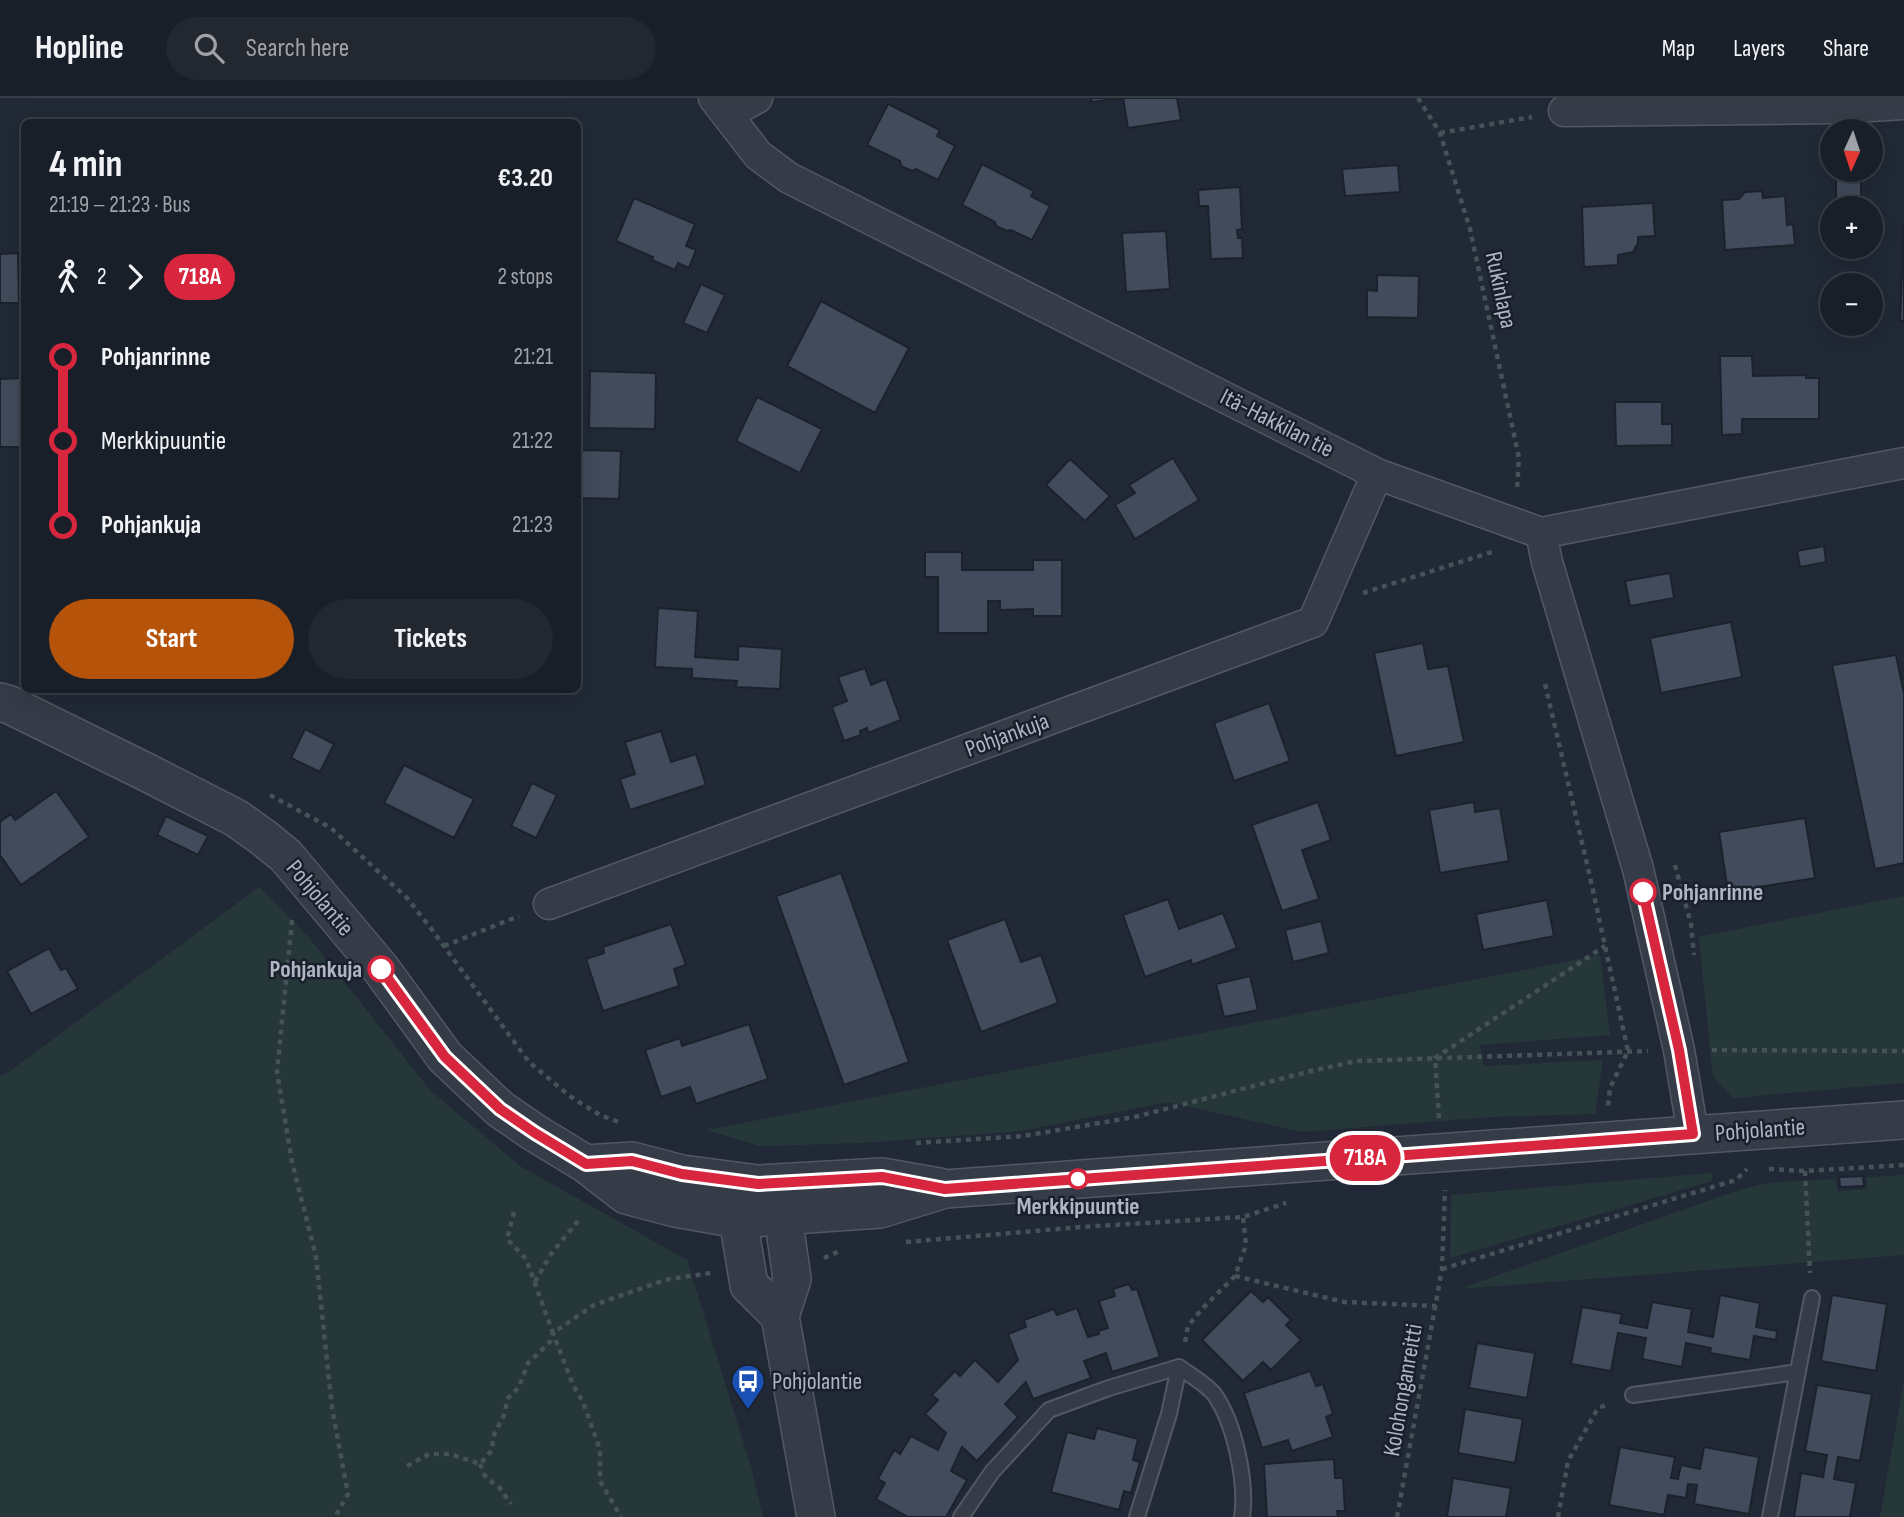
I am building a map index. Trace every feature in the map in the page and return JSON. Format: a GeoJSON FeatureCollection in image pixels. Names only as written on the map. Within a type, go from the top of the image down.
{"type":"FeatureCollection","features":[{"type":"Feature","properties":{"kind":"street"},"geometry":{"type":"LineString","coordinates":[[720,106],[757,98]]}},
{"type":"Feature","properties":{"kind":"street"},"geometry":{"type":"LineString","coordinates":[[1564,111],[1800,103],[1904,104]]}},
{"type":"Feature","properties":{"kind":"street","name":"Itä-Hakkilan tie"},"geometry":{"type":"LineString","coordinates":[[720,106],[758,155],[789,178],[1377,474],[1541,533]]}},
{"type":"Feature","properties":{"kind":"street"},"geometry":{"type":"LineString","coordinates":[[1693,1134],[1679,1050],[1638,869],[1547,562],[1541,533],[1904,463]]}},
{"type":"Feature","properties":{"kind":"street"},"geometry":{"type":"LineString","coordinates":[[1313,622],[1377,474]]}},
{"type":"Feature","properties":{"kind":"street","name":"Pohjankuja"},"geometry":{"type":"LineString","coordinates":[[549,904],[1313,622]]}},
{"type":"Feature","properties":{"kind":"street","name":"Pohjolantie"},"geometry":{"type":"LineString","coordinates":[[0,702],[236,818],[264,838],[286,856],[381,969],[445,1057],[500,1109],[586,1164],[626,1195],[675,1208],[738,1219],[880,1209],[945,1189],[1904,1120]]}},
{"type":"Feature","properties":{"kind":"street","name":"Pohjolantie"},"geometry":{"type":"LineString","coordinates":[[586,1164],[632,1161],[682,1174],[758,1184],[882,1177],[945,1189]]}},
{"type":"Feature","properties":{"kind":"street"},"geometry":{"type":"LineString","coordinates":[[780,1316],[749,1285],[738,1219],[758,1184],[783,1215],[792,1279],[780,1316],[816,1517]]}},
{"type":"Feature","properties":{"kind":"lane"},"geometry":{"type":"LineString","coordinates":[[1770,1517],[1812,1298]]}},
{"type":"Feature","properties":{"kind":"lane"},"geometry":{"type":"LineString","coordinates":[[961,1517],[992,1472],[1049,1410],[1179,1367]]}},
{"type":"Feature","properties":{"kind":"lane"},"geometry":{"type":"LineString","coordinates":[[1137,1517],[1170,1414],[1179,1367]]}},
{"type":"Feature","properties":{"kind":"lane"},"geometry":{"type":"LineString","coordinates":[[1179,1367],[1213,1393],[1233,1432],[1244,1499],[1242,1517]]}},
{"type":"Feature","properties":{"kind":"lane"},"geometry":{"type":"LineString","coordinates":[[1633,1395],[1798,1372]]}},
{"type":"Feature","properties":{"kind":"path","name":"Rukinlapa"},"geometry":{"type":"LineString","coordinates":[[1418,98],[1440,133],[1470,229],[1518,458],[1517,498]]}},
{"type":"Feature","properties":{"kind":"path"},"geometry":{"type":"LineString","coordinates":[[1440,133],[1564,111]]}},
{"type":"Feature","properties":{"kind":"path"},"geometry":{"type":"LineString","coordinates":[[1313,622],[1334,617],[1353,596],[1499,550],[1487,545]]}},
{"type":"Feature","properties":{"kind":"path"},"geometry":{"type":"LineString","coordinates":[[1543,672],[1628,1051],[1610,1088],[1606,1115]]}},
{"type":"Feature","properties":{"kind":"path"},"geometry":{"type":"LineString","coordinates":[[264,791],[331,828],[407,898],[529,1062],[571,1097],[600,1115],[625,1125]]}},
{"type":"Feature","properties":{"kind":"path"},"geometry":{"type":"LineString","coordinates":[[297,870],[277,1072],[292,1162],[316,1256],[332,1408],[348,1494],[335,1517]]}},
{"type":"Feature","properties":{"kind":"path"},"geometry":{"type":"LineString","coordinates":[[444,946],[549,904]]}},
{"type":"Feature","properties":{"kind":"path"},"geometry":{"type":"LineString","coordinates":[[1435,1058],[1605,946]]}},
{"type":"Feature","properties":{"kind":"path"},"geometry":{"type":"LineString","coordinates":[[1703,1050],[1904,1051]]}},
{"type":"Feature","properties":{"kind":"path"},"geometry":{"type":"LineString","coordinates":[[916,1143],[1023,1136],[1135,1117],[1357,1061],[1628,1051]]}},
{"type":"Feature","properties":{"kind":"path","name":"Kolohonganreitti"},"geometry":{"type":"LineString","coordinates":[[1397,1517],[1442,1269],[1736,1180],[1747,1169]]}},
{"type":"Feature","properties":{"kind":"path"},"geometry":{"type":"LineString","coordinates":[[1805,1171],[1812,1298]]}},
{"type":"Feature","properties":{"kind":"path"},"geometry":{"type":"LineString","coordinates":[[896,1242],[1243,1217],[1290,1202]]}},
{"type":"Feature","properties":{"kind":"path"},"geometry":{"type":"LineString","coordinates":[[514,1212],[506,1239],[526,1259],[600,1450],[600,1481],[621,1517]]}},
{"type":"Feature","properties":{"kind":"path"},"geometry":{"type":"LineString","coordinates":[[1179,1367],[1188,1326],[1235,1276],[1246,1245],[1243,1217]]}},
{"type":"Feature","properties":{"kind":"path"},"geometry":{"type":"LineString","coordinates":[[535,1282],[551,1254],[578,1221]]}},
{"type":"Feature","properties":{"kind":"path"},"geometry":{"type":"LineString","coordinates":[[824,1258],[852,1246]]}},
{"type":"Feature","properties":{"kind":"path"},"geometry":{"type":"LineString","coordinates":[[480,1464],[492,1450],[493,1437],[504,1415],[508,1398],[519,1387],[528,1363],[550,1342],[553,1333],[594,1305],[665,1280],[715,1273]]}},
{"type":"Feature","properties":{"kind":"path"},"geometry":{"type":"LineString","coordinates":[[1235,1276],[1344,1302],[1436,1306]]}},
{"type":"Feature","properties":{"kind":"path"},"geometry":{"type":"LineString","coordinates":[[1558,1517],[1568,1461],[1598,1408],[1633,1395]]}},
{"type":"Feature","properties":{"kind":"path"},"geometry":{"type":"LineString","coordinates":[[407,1466],[429,1454],[450,1454],[480,1464],[486,1478],[499,1487],[511,1504]]}},
{"type":"Feature","properties":{"kind":"shaded area"},"geometry":{"type":"Polygon","coordinates":[[[259,887],[311,940],[430,1090],[520,1166],[687,1260],[751,1467],[763,1517],[0,1517],[0,1076],[259,887]]]}},
{"type":"Feature","properties":{"kind":"shaded area"},"geometry":{"type":"Polygon","coordinates":[[[1904,896],[1904,1083],[1734,1098],[1713,1077],[1699,937],[1904,896]]]}},
{"type":"Feature","properties":{"kind":"shaded area"},"geometry":{"type":"Polygon","coordinates":[[[1600,955],[1610,1035],[1480,1045],[1484,1066],[1603,1060],[1595,1114],[1491,1117],[1302,1132],[1168,1102],[1022,1131],[862,1143],[759,1146],[707,1130],[1600,955]]]}},
{"type":"Feature","properties":{"kind":"shaded area"},"geometry":{"type":"Polygon","coordinates":[[[1712,1173],[1712,1181],[1450,1258],[1451,1195],[1712,1173]]]}},
{"type":"Feature","properties":{"kind":"shaded area"},"geometry":{"type":"Polygon","coordinates":[[[1904,1175],[1904,1255],[1459,1289],[1736,1191],[1767,1183],[1835,1179],[1838,1191],[1866,1189],[1867,1177],[1904,1175]]]}},
{"type":"Feature","properties":{"kind":"shaded area"},"geometry":{"type":"Polygon","coordinates":[[[1904,1380],[1904,1517],[1880,1517],[1904,1380]]]}},
{"type":"Feature","properties":{"kind":"building"},"geometry":{"type":"Polygon","coordinates":[[[1091,98],[1122,98],[1092,102],[1091,98]]]}},
{"type":"Feature","properties":{"kind":"building"},"geometry":{"type":"Polygon","coordinates":[[[1123,98],[1177,98],[1181,120],[1128,128],[1123,98]]]}},
{"type":"Feature","properties":{"kind":"building"},"geometry":{"type":"Polygon","coordinates":[[[888,104],[940,130],[937,136],[955,146],[938,180],[916,169],[912,171],[901,166],[900,161],[867,145],[888,104]]]}},
{"type":"Feature","properties":{"kind":"building"},"geometry":{"type":"Polygon","coordinates":[[[982,164],[1034,191],[1031,196],[1050,206],[1032,240],[996,226],[995,222],[962,205],[982,164]]]}},
{"type":"Feature","properties":{"kind":"building"},"geometry":{"type":"Polygon","coordinates":[[[1398,165],[1400,192],[1345,196],[1342,169],[1398,165]]]}},
{"type":"Feature","properties":{"kind":"building"},"geometry":{"type":"Polygon","coordinates":[[[1836,182],[1861,182],[1861,196],[1836,196],[1836,182]]]}},
{"type":"Feature","properties":{"kind":"building"},"geometry":{"type":"Polygon","coordinates":[[[1240,187],[1242,229],[1237,230],[1238,238],[1242,238],[1243,258],[1211,259],[1208,206],[1199,206],[1198,190],[1240,187]]]}},
{"type":"Feature","properties":{"kind":"building"},"geometry":{"type":"Polygon","coordinates":[[[1762,191],[1763,198],[1785,196],[1787,225],[1793,224],[1795,245],[1725,250],[1722,200],[1739,199],[1745,192],[1762,191]]]}},
{"type":"Feature","properties":{"kind":"building"},"geometry":{"type":"Polygon","coordinates":[[[634,198],[695,224],[686,246],[696,250],[689,268],[678,263],[675,270],[616,241],[634,198]]]}},
{"type":"Feature","properties":{"kind":"building"},"geometry":{"type":"Polygon","coordinates":[[[1653,203],[1655,236],[1638,237],[1633,252],[1618,255],[1618,265],[1584,267],[1582,207],[1653,203]]]}},
{"type":"Feature","properties":{"kind":"building"},"geometry":{"type":"Polygon","coordinates":[[[1904,225],[1904,321],[1900,321],[1904,225]]]}},
{"type":"Feature","properties":{"kind":"building"},"geometry":{"type":"Polygon","coordinates":[[[1166,231],[1170,289],[1126,292],[1122,233],[1166,231]]]}},
{"type":"Feature","properties":{"kind":"building"},"geometry":{"type":"Polygon","coordinates":[[[18,253],[19,303],[0,303],[0,254],[18,253]]]}},
{"type":"Feature","properties":{"kind":"building"},"geometry":{"type":"Polygon","coordinates":[[[1377,275],[1419,276],[1418,318],[1367,317],[1367,290],[1377,291],[1377,275]]]}},
{"type":"Feature","properties":{"kind":"building"},"geometry":{"type":"Polygon","coordinates":[[[701,284],[725,295],[707,333],[683,323],[701,284]]]}},
{"type":"Feature","properties":{"kind":"building"},"geometry":{"type":"Polygon","coordinates":[[[821,301],[909,348],[875,413],[787,366],[821,301]]]}},
{"type":"Feature","properties":{"kind":"building"},"geometry":{"type":"Polygon","coordinates":[[[1720,356],[1752,356],[1753,376],[1806,375],[1806,378],[1819,378],[1819,419],[1742,419],[1742,434],[1722,435],[1720,356]]]}},
{"type":"Feature","properties":{"kind":"building"},"geometry":{"type":"Polygon","coordinates":[[[590,371],[656,373],[655,429],[589,428],[590,371]]]}},
{"type":"Feature","properties":{"kind":"building"},"geometry":{"type":"Polygon","coordinates":[[[21,378],[21,447],[0,447],[0,379],[21,378]]]}},
{"type":"Feature","properties":{"kind":"building"},"geometry":{"type":"Polygon","coordinates":[[[757,397],[822,429],[800,473],[736,441],[757,397]]]}},
{"type":"Feature","properties":{"kind":"building"},"geometry":{"type":"Polygon","coordinates":[[[1615,402],[1662,402],[1662,424],[1672,424],[1672,445],[1616,446],[1615,402]]]}},
{"type":"Feature","properties":{"kind":"building"},"geometry":{"type":"Polygon","coordinates":[[[582,450],[621,451],[619,499],[581,498],[582,450]]]}},
{"type":"Feature","properties":{"kind":"building"},"geometry":{"type":"Polygon","coordinates":[[[1173,458],[1199,500],[1135,539],[1115,505],[1135,493],[1129,485],[1173,458]]]}},
{"type":"Feature","properties":{"kind":"building"},"geometry":{"type":"Polygon","coordinates":[[[1070,459],[1110,496],[1085,521],[1046,485],[1070,459]]]}},
{"type":"Feature","properties":{"kind":"building"},"geometry":{"type":"Polygon","coordinates":[[[1824,546],[1826,562],[1800,567],[1797,551],[1824,546]]]}},
{"type":"Feature","properties":{"kind":"building"},"geometry":{"type":"Polygon","coordinates":[[[925,552],[962,552],[962,570],[1033,570],[1033,560],[1062,560],[1062,616],[1033,616],[1033,609],[1000,610],[1000,601],[988,601],[988,633],[938,633],[938,577],[925,577],[925,552]]]}},
{"type":"Feature","properties":{"kind":"building"},"geometry":{"type":"Polygon","coordinates":[[[1670,573],[1674,598],[1630,606],[1625,581],[1670,573]]]}},
{"type":"Feature","properties":{"kind":"building"},"geometry":{"type":"Polygon","coordinates":[[[658,608],[698,611],[695,657],[738,660],[738,646],[782,649],[780,689],[736,687],[737,681],[692,678],[692,669],[655,667],[658,608]]]}},
{"type":"Feature","properties":{"kind":"building"},"geometry":{"type":"Polygon","coordinates":[[[1731,622],[1742,677],[1661,693],[1650,638],[1731,622]]]}},
{"type":"Feature","properties":{"kind":"building"},"geometry":{"type":"Polygon","coordinates":[[[1423,643],[1428,669],[1448,666],[1464,742],[1396,756],[1374,653],[1423,643]]]}},
{"type":"Feature","properties":{"kind":"building"},"geometry":{"type":"Polygon","coordinates":[[[1896,655],[1904,694],[1904,863],[1875,869],[1832,665],[1896,655]]]}},
{"type":"Feature","properties":{"kind":"building"},"geometry":{"type":"Polygon","coordinates":[[[865,668],[871,685],[886,679],[901,720],[868,733],[867,728],[860,731],[861,735],[844,741],[832,707],[847,701],[838,677],[865,668]]]}},
{"type":"Feature","properties":{"kind":"building"},"geometry":{"type":"Polygon","coordinates":[[[1269,703],[1290,761],[1234,781],[1214,723],[1269,703]]]}},
{"type":"Feature","properties":{"kind":"building"},"geometry":{"type":"Polygon","coordinates":[[[305,729],[334,744],[320,772],[291,758],[305,729]]]}},
{"type":"Feature","properties":{"kind":"building"},"geometry":{"type":"Polygon","coordinates":[[[661,731],[671,762],[696,754],[706,785],[630,810],[620,779],[635,774],[625,742],[661,731]]]}},
{"type":"Feature","properties":{"kind":"building"},"geometry":{"type":"Polygon","coordinates":[[[404,765],[474,799],[454,838],[384,803],[404,765]]]}},
{"type":"Feature","properties":{"kind":"building"},"geometry":{"type":"Polygon","coordinates":[[[532,783],[557,795],[536,838],[511,826],[532,783]]]}},
{"type":"Feature","properties":{"kind":"building"},"geometry":{"type":"Polygon","coordinates":[[[56,791],[89,837],[21,885],[0,855],[0,822],[11,814],[15,820],[56,791]]]}},
{"type":"Feature","properties":{"kind":"building"},"geometry":{"type":"Polygon","coordinates":[[[1318,802],[1331,840],[1302,850],[1319,899],[1282,911],[1252,825],[1318,802]]]}},
{"type":"Feature","properties":{"kind":"building"},"geometry":{"type":"Polygon","coordinates":[[[1474,802],[1475,812],[1500,808],[1509,861],[1440,873],[1429,810],[1474,802]]]}},
{"type":"Feature","properties":{"kind":"building"},"geometry":{"type":"Polygon","coordinates":[[[166,816],[208,836],[198,855],[157,835],[166,816]]]}},
{"type":"Feature","properties":{"kind":"building"},"geometry":{"type":"Polygon","coordinates":[[[1805,818],[1815,878],[1728,892],[1719,832],[1805,818]]]}},
{"type":"Feature","properties":{"kind":"building"},"geometry":{"type":"Polygon","coordinates":[[[841,873],[909,1062],[844,1085],[776,896],[841,873]]]}},
{"type":"Feature","properties":{"kind":"building"},"geometry":{"type":"Polygon","coordinates":[[[1168,899],[1179,929],[1223,913],[1237,948],[1192,965],[1191,960],[1145,977],[1123,915],[1168,899]]]}},
{"type":"Feature","properties":{"kind":"building"},"geometry":{"type":"Polygon","coordinates":[[[1547,900],[1554,936],[1483,950],[1476,914],[1547,900]]]}},
{"type":"Feature","properties":{"kind":"building"},"geometry":{"type":"Polygon","coordinates":[[[1005,919],[1021,962],[1041,955],[1058,1003],[981,1032],[947,940],[1005,919]]]}},
{"type":"Feature","properties":{"kind":"building"},"geometry":{"type":"Polygon","coordinates":[[[1321,921],[1329,953],[1293,962],[1285,930],[1321,921]]]}},
{"type":"Feature","properties":{"kind":"building"},"geometry":{"type":"Polygon","coordinates":[[[671,924],[686,965],[674,969],[679,986],[603,1011],[586,959],[604,953],[603,947],[671,924]]]}},
{"type":"Feature","properties":{"kind":"building"},"geometry":{"type":"Polygon","coordinates":[[[49,948],[61,970],[66,968],[78,989],[31,1014],[7,971],[49,948]]]}},
{"type":"Feature","properties":{"kind":"building"},"geometry":{"type":"Polygon","coordinates":[[[1250,976],[1258,1010],[1224,1017],[1216,984],[1250,976]]]}},
{"type":"Feature","properties":{"kind":"building"},"geometry":{"type":"Polygon","coordinates":[[[749,1024],[768,1079],[696,1104],[690,1087],[661,1097],[645,1050],[680,1038],[682,1046],[749,1024]]]}},
{"type":"Feature","properties":{"kind":"building"},"geometry":{"type":"Polygon","coordinates":[[[1863,1176],[1864,1186],[1840,1187],[1839,1177],[1863,1176]]]}},
{"type":"Feature","properties":{"kind":"building"},"geometry":{"type":"Polygon","coordinates":[[[1129,1284],[1132,1290],[1137,1289],[1160,1357],[1112,1372],[1106,1353],[1084,1361],[1091,1378],[1033,1399],[1026,1382],[1005,1404],[1018,1417],[977,1461],[962,1447],[951,1471],[967,1480],[946,1517],[908,1517],[876,1499],[885,1483],[878,1479],[894,1450],[900,1454],[911,1436],[938,1450],[946,1433],[925,1414],[938,1400],[932,1395],[955,1371],[960,1376],[975,1360],[998,1382],[1018,1360],[1008,1334],[1026,1327],[1024,1320],[1054,1309],[1057,1315],[1077,1308],[1088,1337],[1099,1334],[1098,1331],[1108,1328],[1099,1301],[1115,1296],[1113,1289],[1129,1284]]]}},
{"type":"Feature","properties":{"kind":"building"},"geometry":{"type":"Polygon","coordinates":[[[1251,1291],[1263,1302],[1268,1297],[1291,1320],[1286,1325],[1301,1340],[1271,1370],[1263,1362],[1243,1381],[1202,1340],[1251,1291]]]}},
{"type":"Feature","properties":{"kind":"building"},"geometry":{"type":"Polygon","coordinates":[[[1720,1295],[1760,1303],[1756,1327],[1777,1331],[1776,1340],[1754,1336],[1750,1360],[1710,1353],[1711,1348],[1686,1343],[1682,1367],[1642,1359],[1646,1338],[1618,1333],[1611,1371],[1571,1364],[1582,1307],[1622,1314],[1620,1323],[1647,1328],[1652,1302],[1692,1309],[1688,1332],[1713,1337],[1720,1295]]]}},
{"type":"Feature","properties":{"kind":"building"},"geometry":{"type":"Polygon","coordinates":[[[1832,1295],[1887,1304],[1876,1371],[1821,1361],[1832,1295]]]}},
{"type":"Feature","properties":{"kind":"building"},"geometry":{"type":"Polygon","coordinates":[[[1477,1343],[1535,1353],[1527,1398],[1469,1388],[1477,1343]]]}},
{"type":"Feature","properties":{"kind":"building"},"geometry":{"type":"Polygon","coordinates":[[[1310,1371],[1316,1386],[1323,1384],[1333,1414],[1326,1417],[1333,1437],[1292,1451],[1288,1440],[1262,1448],[1244,1393],[1310,1371]]]}},
{"type":"Feature","properties":{"kind":"building"},"geometry":{"type":"Polygon","coordinates":[[[1817,1385],[1872,1394],[1860,1461],[1838,1457],[1834,1479],[1856,1483],[1850,1517],[1794,1517],[1801,1473],[1823,1477],[1827,1455],[1805,1451],[1817,1385]]]}},
{"type":"Feature","properties":{"kind":"building"},"geometry":{"type":"Polygon","coordinates":[[[1465,1409],[1523,1419],[1515,1463],[1458,1453],[1465,1409]]]}},
{"type":"Feature","properties":{"kind":"building"},"geometry":{"type":"Polygon","coordinates":[[[1097,1428],[1138,1439],[1133,1460],[1140,1462],[1131,1493],[1124,1491],[1119,1510],[1051,1492],[1067,1432],[1094,1439],[1097,1428]]]}},
{"type":"Feature","properties":{"kind":"building"},"geometry":{"type":"Polygon","coordinates":[[[1620,1447],[1675,1457],[1671,1478],[1678,1479],[1681,1465],[1700,1469],[1704,1447],[1759,1457],[1749,1514],[1694,1504],[1697,1485],[1688,1484],[1686,1498],[1668,1495],[1664,1515],[1609,1505],[1620,1447]]]}},
{"type":"Feature","properties":{"kind":"building"},"geometry":{"type":"Polygon","coordinates":[[[1334,1459],[1335,1478],[1343,1478],[1345,1511],[1337,1511],[1338,1517],[1267,1517],[1264,1464],[1334,1459]]]}},
{"type":"Feature","properties":{"kind":"building"},"geometry":{"type":"Polygon","coordinates":[[[1453,1478],[1511,1488],[1506,1517],[1447,1517],[1453,1478]]]}},
{"type":"Feature","properties":{"kind":"bus line","name":"718A"},"geometry":{"type":"LineString","coordinates":[[381,969],[445,1057],[500,1109],[586,1164],[632,1161],[682,1174],[758,1184],[882,1177],[945,1189],[1693,1134],[1679,1050],[1643,892]]}},
{"type":"Feature","properties":{"kind":"place","name":"Pohjanrinne"},"geometry":{"type":"Point","coordinates":[1643,892]}},
{"type":"Feature","properties":{"kind":"place","name":"Pohjankuja"},"geometry":{"type":"Point","coordinates":[381,969]}},
{"type":"Feature","properties":{"kind":"place","name":"Merkkipuuntie"},"geometry":{"type":"Point","coordinates":[1078,1179]}},
{"type":"Feature","properties":{"kind":"place","name":"Pohjolantie"},"geometry":{"type":"Point","coordinates":[748,1411]}}]}
